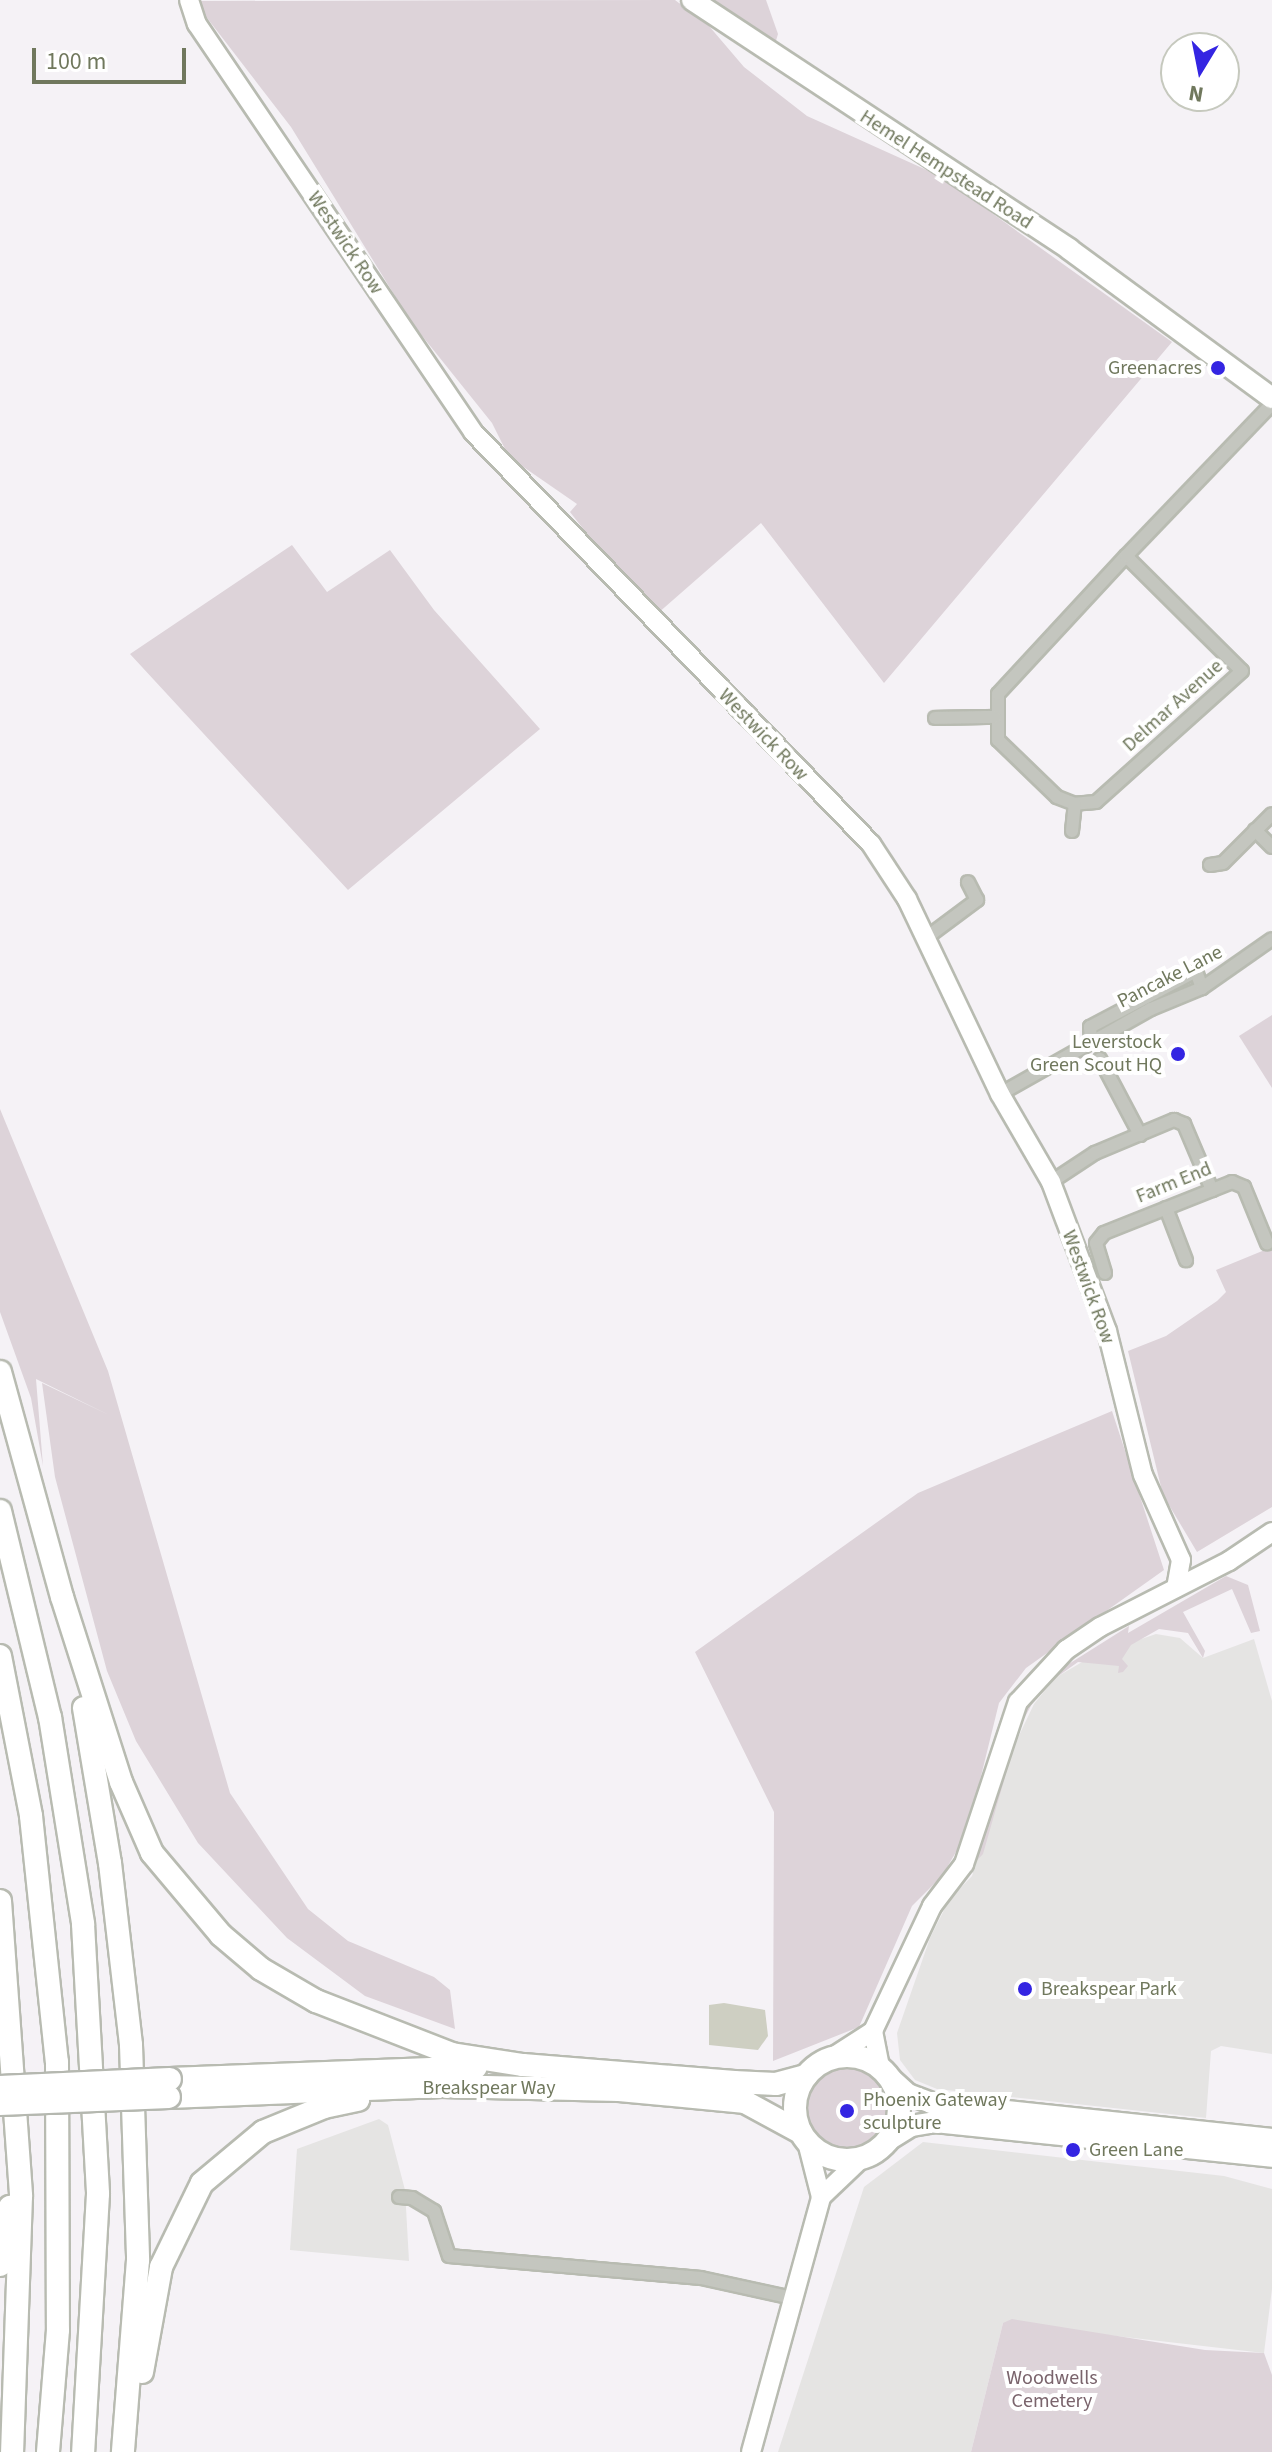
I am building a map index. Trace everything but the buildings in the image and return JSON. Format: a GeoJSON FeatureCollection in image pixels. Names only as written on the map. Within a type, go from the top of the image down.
{"type":"FeatureCollection","features":[{"type":"Feature","properties":{"kind":"highway"},"geometry":{"type":"LineString","coordinates":[[0,1372],[62,1597],[139,1828],[176,1886],[221,1935],[261,1969],[350,2017],[452,2054],[523,2065]]}},
{"type":"Feature","properties":{"kind":"highway"},"geometry":{"type":"LineString","coordinates":[[0,1511],[50,1717],[83,1924],[98,2194],[83,2452]]}},
{"type":"Feature","properties":{"kind":"highway"},"geometry":{"type":"LineString","coordinates":[[62,1597],[110,1863],[131,2045],[138,2260],[123,2452]]}},
{"type":"Feature","properties":{"kind":"highway"},"geometry":{"type":"LineString","coordinates":[[0,1656],[39,1872],[57,2062],[58,2330],[48,2452]]}},
{"type":"Feature","properties":{"kind":"highway"},"geometry":{"type":"LineString","coordinates":[[0,1901],[9,2110],[21,2279],[12,2452]]}},
{"type":"Feature","properties":{"kind":"highway"},"geometry":{"type":"LineString","coordinates":[[864,2059],[884,2072],[899,2116],[887,2141],[862,2158],[832,2158],[804,2137],[796,2098],[806,2076],[828,2060],[864,2059]]}},
{"type":"Feature","properties":{"kind":"highway"},"geometry":{"type":"LineString","coordinates":[[9,2110],[170,2088],[523,2065]]}},
{"type":"Feature","properties":{"kind":"highway","name":"Breakspear Way"},"geometry":{"type":"LineString","coordinates":[[523,2065],[774,2084],[806,2076]]}},
{"type":"Feature","properties":{"kind":"highway"},"geometry":{"type":"LineString","coordinates":[[129,2452],[161,2267],[208,2176],[263,2132],[324,2107],[492,2086]]}},
{"type":"Feature","properties":{"kind":"highway","name":"Breakspear Way"},"geometry":{"type":"LineString","coordinates":[[170,2088],[492,2086],[619,2090],[745,2102],[804,2137]]}},
{"type":"Feature","properties":{"kind":"highway"},"geometry":{"type":"LineString","coordinates":[[0,2087],[170,2088]]}},
{"type":"Feature","properties":{"kind":"highway"},"geometry":{"type":"LineString","coordinates":[[0,2265],[9,2110]]}},
{"type":"Feature","properties":{"kind":"main road","name":"Hemel Hempstead Road"},"geometry":{"type":"LineString","coordinates":[[692,0],[1069,249],[1272,401]]}},
{"type":"Feature","properties":{"kind":"main road"},"geometry":{"type":"LineString","coordinates":[[884,2072],[908,2094],[931,2103],[1272,2139]]}},
{"type":"Feature","properties":{"kind":"main road"},"geometry":{"type":"LineString","coordinates":[[887,2141],[911,2126],[935,2122],[1272,2157]]}},
{"type":"Feature","properties":{"kind":"street","name":"Westwick Row"},"geometry":{"type":"LineString","coordinates":[[189,0],[197,24],[473,432],[871,844],[926,938],[1000,1094],[1051,1182],[1107,1331],[1143,1475],[1181,1560]]}},
{"type":"Feature","properties":{"kind":"street"},"geometry":{"type":"LineString","coordinates":[[1072,831],[1075,804],[1057,797],[998,740],[995,717],[998,694],[1272,401]]}},
{"type":"Feature","properties":{"kind":"street","name":"Delmar Avenue"},"geometry":{"type":"LineString","coordinates":[[1075,804],[1096,802],[1242,671],[1126,556]]}},
{"type":"Feature","properties":{"kind":"street"},"geometry":{"type":"LineString","coordinates":[[935,718],[995,717]]}},
{"type":"Feature","properties":{"kind":"street"},"geometry":{"type":"LineString","coordinates":[[1210,865],[1223,863],[1272,814]]}},
{"type":"Feature","properties":{"kind":"street"},"geometry":{"type":"LineString","coordinates":[[1255,830],[1272,847]]}},
{"type":"Feature","properties":{"kind":"street"},"geometry":{"type":"LineString","coordinates":[[926,938],[977,900],[968,882]]}},
{"type":"Feature","properties":{"kind":"street","name":"Pancake Lane"},"geometry":{"type":"LineString","coordinates":[[1000,1094],[1091,1041],[1090,1027],[1149,1003],[1196,971],[1202,988],[1272,939]]}},
{"type":"Feature","properties":{"kind":"street"},"geometry":{"type":"LineString","coordinates":[[1100,1059],[1140,1135]]}},
{"type":"Feature","properties":{"kind":"street"},"geometry":{"type":"LineString","coordinates":[[1051,1182],[1095,1153],[1174,1120],[1184,1124],[1212,1190]]}},
{"type":"Feature","properties":{"kind":"street","name":"Farm End"},"geometry":{"type":"LineString","coordinates":[[1105,1273],[1096,1243],[1104,1233],[1232,1182],[1244,1187],[1267,1243]]}},
{"type":"Feature","properties":{"kind":"street"},"geometry":{"type":"LineString","coordinates":[[1166,1208],[1186,1260]]}},
{"type":"Feature","properties":{"kind":"street"},"geometry":{"type":"LineString","coordinates":[[828,2060],[873,2031],[932,1906],[964,1864],[1018,1702],[1066,1650],[1272,1532]]}},
{"type":"Feature","properties":{"kind":"street"},"geometry":{"type":"LineString","coordinates":[[1176,1588],[1181,1560],[1210,1570]]}},
{"type":"Feature","properties":{"kind":"street"},"geometry":{"type":"LineString","coordinates":[[873,2031],[884,2072]]}},
{"type":"Feature","properties":{"kind":"street"},"geometry":{"type":"LineString","coordinates":[[804,2137],[821,2197]]}},
{"type":"Feature","properties":{"kind":"street"},"geometry":{"type":"LineString","coordinates":[[751,2452],[821,2197],[862,2158]]}},
{"type":"Feature","properties":{"kind":"street"},"geometry":{"type":"LineString","coordinates":[[399,2197],[412,2198],[434,2211],[449,2256],[701,2278],[792,2298]]}},
{"type":"Feature","properties":{"kind":"shaded area"},"geometry":{"type":"Polygon","coordinates":[[[1156,1634],[1180,1638],[1203,1658],[1254,1639],[1272,1701],[1272,2054],[1221,2046],[1211,2051],[1206,2118],[937,2089],[915,2080],[900,2060],[897,2033],[930,1938],[949,1900],[972,1876],[1012,1750],[1034,1704],[1055,1678],[1094,1655],[1156,1634]]]}},
{"type":"Feature","properties":{"kind":"shaded area"},"geometry":{"type":"Polygon","coordinates":[[[724,2003],[765,2010],[768,2036],[758,2050],[709,2045],[709,2005],[724,2003]]]}},
{"type":"Feature","properties":{"kind":"shaded area"},"geometry":{"type":"Polygon","coordinates":[[[379,2119],[388,2125],[405,2190],[409,2261],[290,2250],[297,2149],[379,2119]]]}},
{"type":"Feature","properties":{"kind":"shaded area"},"geometry":{"type":"Polygon","coordinates":[[[923,2142],[1224,2176],[1272,2189],[1272,2289],[1264,2353],[1003,2323],[971,2452],[778,2452],[864,2187],[923,2142]]]}},
{"type":"Feature","properties":{"kind":"green space"},"geometry":{"type":"Polygon","coordinates":[[[675,0],[709,26],[744,67],[807,116],[940,176],[1172,342],[884,683],[761,523],[657,614],[635,595],[570,512],[577,504],[509,457],[492,423],[411,322],[291,127],[194,1],[675,0]]]}},
{"type":"Feature","properties":{"kind":"green space"},"geometry":{"type":"Polygon","coordinates":[[[706,0],[766,0],[778,34],[775,44],[706,0]]]}},
{"type":"Feature","properties":{"kind":"green space"},"geometry":{"type":"Polygon","coordinates":[[[292,545],[327,592],[390,550],[434,610],[540,729],[348,890],[130,654],[292,545]]]}},
{"type":"Feature","properties":{"kind":"green space"},"geometry":{"type":"Polygon","coordinates":[[[1272,1015],[1272,1088],[1239,1036],[1272,1015]]]}},
{"type":"Feature","properties":{"kind":"green space"},"geometry":{"type":"Polygon","coordinates":[[[0,1109],[108,1371],[230,1793],[308,1909],[348,1941],[434,1977],[450,1990],[455,2029],[365,1996],[287,1938],[198,1843],[136,1741],[107,1671],[55,1477],[42,1383],[109,1415],[36,1379],[43,1466],[31,1398],[0,1312],[0,1109]]]}},
{"type":"Feature","properties":{"kind":"green space"},"geometry":{"type":"Polygon","coordinates":[[[1272,1247],[1272,1507],[1197,1552],[1163,1495],[1128,1351],[1166,1336],[1217,1301],[1226,1292],[1216,1270],[1272,1247]]]}},
{"type":"Feature","properties":{"kind":"green space"},"geometry":{"type":"Polygon","coordinates":[[[1112,1411],[1164,1570],[1026,1668],[999,1703],[967,1833],[942,1876],[912,1906],[859,2027],[773,2061],[774,1812],[695,1652],[918,1493],[1112,1411]]]}},
{"type":"Feature","properties":{"kind":"green space"},"geometry":{"type":"Polygon","coordinates":[[[1226,1576],[1248,1585],[1260,1631],[1251,1633],[1232,1589],[1183,1612],[1205,1651],[1203,1658],[1188,1633],[1159,1629],[1131,1645],[1122,1659],[1128,1666],[1123,1672],[1118,1673],[1119,1666],[1078,1662],[1040,1689],[1019,1728],[983,1854],[965,1873],[1002,1743],[1037,1684],[1129,1626],[1128,1633],[1226,1576]]]}},
{"type":"Feature","properties":{"kind":"green space"},"geometry":{"type":"Polygon","coordinates":[[[845,2068],[861,2071],[875,2080],[884,2094],[887,2110],[884,2126],[875,2140],[861,2149],[845,2152],[829,2149],[815,2140],[806,2126],[803,2110],[806,2094],[815,2080],[829,2071],[845,2068]]]}},
{"type":"Feature","properties":{"kind":"green space","name":"Woodwells Cemetery"},"geometry":{"type":"Polygon","coordinates":[[[1012,2319],[1205,2350],[1264,2353],[1272,2375],[1272,2452],[971,2452],[1003,2323],[1012,2319]]]}},
{"type":"Feature","properties":{"kind":"place","name":"Greenacres"},"geometry":{"type":"Point","coordinates":[1218,368]}},
{"type":"Feature","properties":{"kind":"place","name":"Leverstock Green Scout HQ"},"geometry":{"type":"Point","coordinates":[1178,1054]}},
{"type":"Feature","properties":{"kind":"place","name":"Breakspear Park"},"geometry":{"type":"Point","coordinates":[1025,1989]}},
{"type":"Feature","properties":{"kind":"place","name":"Phoenix Gateway sculpture"},"geometry":{"type":"Point","coordinates":[847,2111]}},
{"type":"Feature","properties":{"kind":"place","name":"Green Lane"},"geometry":{"type":"Point","coordinates":[1073,2150]}}]}
